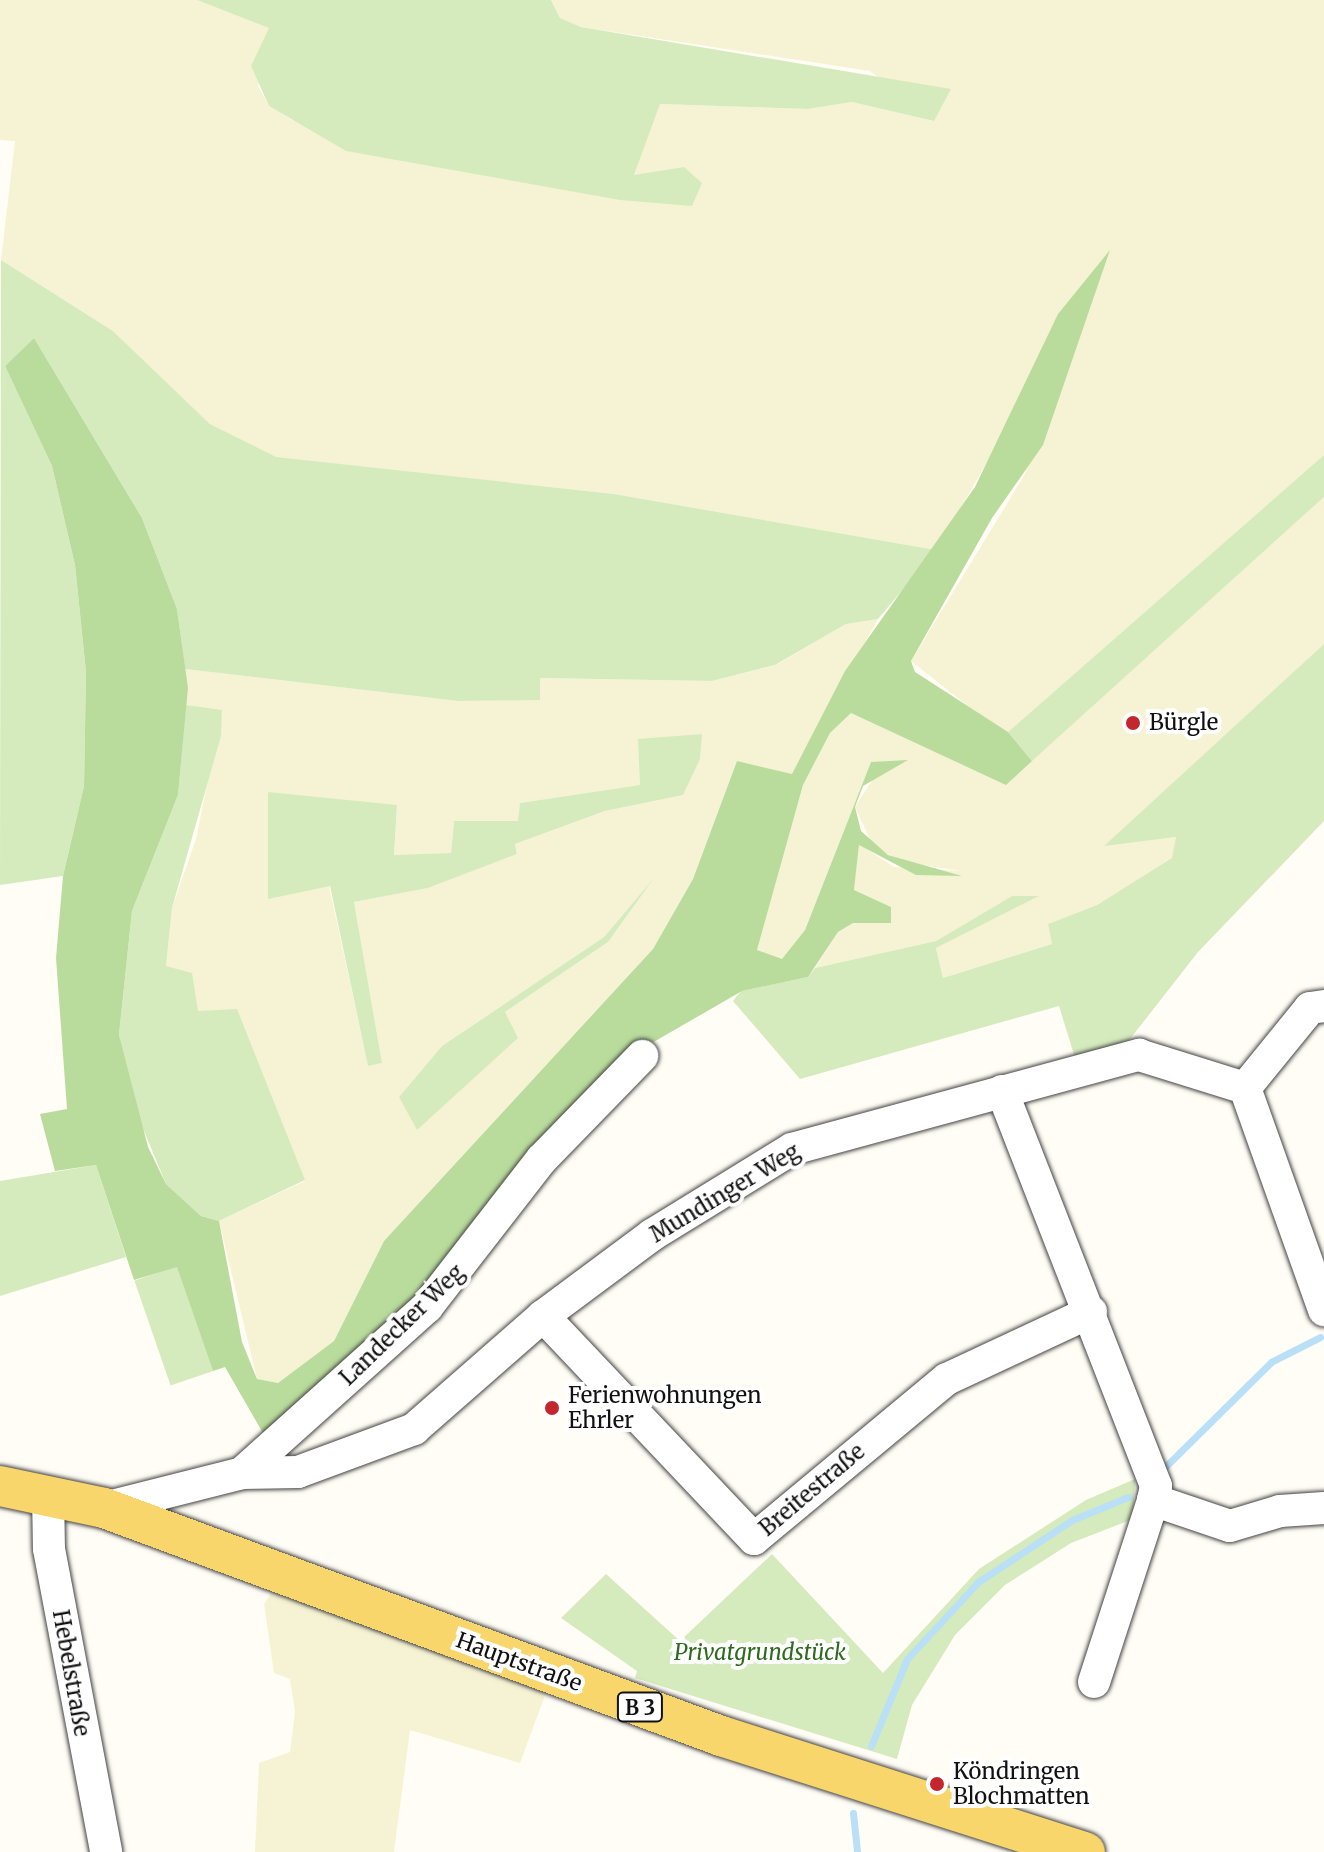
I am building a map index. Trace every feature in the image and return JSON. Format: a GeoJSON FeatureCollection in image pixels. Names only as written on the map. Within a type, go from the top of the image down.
{"type":"FeatureCollection","features":[{"type":"Feature","properties":{"kind":"main road","name":"Hauptstraße"},"geometry":{"type":"LineString","coordinates":[[0,1486],[48,1493],[104,1508],[721,1736],[1085,1852]]}},
{"type":"Feature","properties":{"kind":"street"},"geometry":{"type":"LineString","coordinates":[[1324,1006],[1310,1008],[1245,1088],[1324,1310]]}},
{"type":"Feature","properties":{"kind":"street","name":"Mundinger Weg"},"geometry":{"type":"LineString","coordinates":[[242,1473],[298,1472],[414,1429],[543,1316],[652,1235],[792,1149],[1139,1055],[1245,1088]]}},
{"type":"Feature","properties":{"kind":"street","name":"Landecker Weg"},"geometry":{"type":"LineString","coordinates":[[104,1508],[242,1473],[427,1307],[542,1159],[642,1056]]}},
{"type":"Feature","properties":{"kind":"street"},"geometry":{"type":"LineString","coordinates":[[1002,1091],[1091,1312],[1156,1486],[1094,1682]]}},
{"type":"Feature","properties":{"kind":"street","name":"Breitestraße"},"geometry":{"type":"LineString","coordinates":[[543,1316],[754,1539],[947,1379],[1091,1312]]}},
{"type":"Feature","properties":{"kind":"street","name":"Hebelstraße"},"geometry":{"type":"LineString","coordinates":[[48,1493],[49,1549],[106,1852]]}},
{"type":"Feature","properties":{"kind":"street"},"geometry":{"type":"LineString","coordinates":[[1153,1500],[1230,1526],[1267,1521],[1280,1511],[1324,1508]]}},
{"type":"Feature","properties":{"kind":"shaded area"},"geometry":{"type":"Polygon","coordinates":[[[0,0],[197,0],[270,28],[258,86],[269,106],[292,120],[634,175],[659,104],[808,109],[852,102],[934,121],[870,71],[581,27],[560,18],[551,0],[1324,0],[1324,455],[1008,732],[997,729],[911,661],[1024,476],[1109,252],[936,550],[614,494],[276,458],[210,424],[113,331],[1,260],[15,141],[0,140],[0,0]]]}},
{"type":"Feature","properties":{"kind":"shaded area"},"geometry":{"type":"Polygon","coordinates":[[[1324,497],[1324,644],[1106,845],[1177,837],[1173,858],[1097,905],[1048,924],[1052,944],[943,978],[936,948],[1037,896],[1012,896],[936,941],[815,968],[838,932],[853,923],[890,923],[891,907],[854,890],[859,844],[894,867],[962,871],[908,863],[874,848],[855,807],[877,773],[871,762],[805,930],[782,960],[757,950],[803,785],[830,733],[851,713],[1006,784],[1324,497]]]}},
{"type":"Feature","properties":{"kind":"shaded area"},"geometry":{"type":"Polygon","coordinates":[[[878,619],[792,775],[737,761],[693,879],[653,949],[384,1241],[334,1341],[278,1383],[257,1379],[219,1221],[305,1181],[166,966],[172,908],[196,839],[222,711],[186,705],[185,669],[458,701],[540,699],[539,678],[712,681],[776,665],[846,624],[878,619]],[[702,734],[641,785],[520,803],[519,821],[454,821],[451,853],[394,856],[397,805],[329,886],[368,1065],[382,1063],[354,902],[428,888],[517,854],[515,844],[605,811],[682,795],[702,734]],[[651,882],[604,937],[442,1046],[399,1097],[417,1129],[462,1084],[505,1012],[608,942],[651,882]]]}},
{"type":"Feature","properties":{"kind":"shaded area"},"geometry":{"type":"Polygon","coordinates":[[[276,1586],[547,1690],[520,1763],[410,1730],[394,1852],[255,1852],[259,1763],[290,1752],[295,1712],[290,1679],[274,1673],[264,1604],[276,1586]]]}},
{"type":"Feature","properties":{"kind":"green space"},"geometry":{"type":"Polygon","coordinates":[[[197,0],[551,0],[560,18],[581,27],[951,89],[934,121],[852,102],[808,109],[660,104],[634,175],[684,167],[702,183],[692,206],[620,200],[346,151],[269,106],[251,66],[269,28],[197,0]]]}},
{"type":"Feature","properties":{"kind":"green space"},"geometry":{"type":"Polygon","coordinates":[[[1110,250],[1043,445],[992,518],[911,661],[915,672],[1008,732],[1032,761],[1006,785],[851,713],[830,733],[803,785],[757,950],[782,959],[805,930],[871,762],[908,760],[863,786],[855,807],[861,831],[888,855],[962,876],[916,875],[859,845],[854,890],[891,907],[891,923],[853,923],[838,932],[808,977],[742,991],[631,1055],[452,1274],[267,1440],[225,1367],[213,1371],[177,1267],[134,1280],[96,1165],[55,1171],[40,1114],[67,1109],[56,958],[63,876],[84,786],[86,672],[75,565],[52,466],[5,366],[34,338],[142,518],[177,609],[188,688],[178,795],[132,911],[119,1035],[148,1147],[166,1184],[201,1216],[219,1221],[242,1342],[257,1379],[278,1383],[334,1341],[384,1241],[653,949],[693,879],[737,761],[792,774],[845,671],[975,487],[1058,314],[1110,250]]]}},
{"type":"Feature","properties":{"kind":"green space"},"geometry":{"type":"Polygon","coordinates":[[[1,260],[113,331],[210,424],[276,457],[614,494],[936,550],[878,619],[846,624],[775,665],[712,681],[540,678],[540,700],[458,701],[185,669],[177,609],[142,518],[34,338],[5,366],[52,466],[75,565],[86,672],[84,786],[63,876],[0,885],[1,260]]]}},
{"type":"Feature","properties":{"kind":"green space"},"geometry":{"type":"Polygon","coordinates":[[[1324,455],[1324,497],[1032,761],[1008,732],[1324,455]]]}},
{"type":"Feature","properties":{"kind":"green space"},"geometry":{"type":"Polygon","coordinates":[[[1324,644],[1324,821],[1198,952],[1123,1048],[1076,1061],[1059,1006],[800,1079],[733,1001],[741,991],[808,977],[815,968],[936,941],[1012,896],[1039,896],[936,948],[943,978],[1052,944],[1048,924],[1097,905],[1172,858],[1176,837],[1104,846],[1324,644]]]}},
{"type":"Feature","properties":{"kind":"green space"},"geometry":{"type":"Polygon","coordinates":[[[186,705],[222,710],[221,736],[172,908],[166,966],[192,973],[198,1011],[237,1009],[305,1180],[219,1221],[201,1216],[166,1184],[130,1097],[119,1035],[132,911],[178,795],[186,705]]]}},
{"type":"Feature","properties":{"kind":"green space"},"geometry":{"type":"Polygon","coordinates":[[[702,734],[700,759],[683,795],[605,811],[515,844],[517,854],[428,888],[354,902],[382,1063],[368,1066],[330,886],[268,899],[268,792],[397,805],[394,855],[451,853],[454,821],[518,821],[520,803],[640,785],[638,739],[702,734]]]}},
{"type":"Feature","properties":{"kind":"green space"},"geometry":{"type":"Polygon","coordinates":[[[654,878],[608,942],[505,1012],[518,1038],[417,1130],[399,1097],[442,1046],[604,937],[654,878]]]}},
{"type":"Feature","properties":{"kind":"green space"},"geometry":{"type":"Polygon","coordinates":[[[96,1165],[126,1257],[0,1296],[0,1181],[96,1165]]]}},
{"type":"Feature","properties":{"kind":"green space"},"geometry":{"type":"Polygon","coordinates":[[[177,1266],[213,1371],[171,1386],[134,1281],[177,1266]]]}},
{"type":"Feature","properties":{"kind":"green space","name":"Privatgrundstück"},"geometry":{"type":"Polygon","coordinates":[[[1135,1479],[1133,1519],[1071,1543],[1005,1585],[955,1635],[912,1705],[897,1759],[635,1678],[637,1671],[561,1618],[606,1574],[680,1641],[772,1554],[883,1673],[979,1569],[1086,1500],[1135,1479]]]}},
{"type":"Feature","properties":{"kind":"waterway"},"geometry":{"type":"LineString","coordinates":[[1165,1467],[1271,1362],[1320,1337]]}},
{"type":"Feature","properties":{"kind":"waterway"},"geometry":{"type":"LineString","coordinates":[[871,1746],[907,1659],[978,1582],[1072,1520],[1128,1497]]}},
{"type":"Feature","properties":{"kind":"waterway"},"geometry":{"type":"LineString","coordinates":[[853,1813],[857,1852]]}},
{"type":"Feature","properties":{"kind":"place","name":"Bürgle"},"geometry":{"type":"Point","coordinates":[1133,723]}},
{"type":"Feature","properties":{"kind":"place","name":"Ferienwohnungen Ehrler"},"geometry":{"type":"Point","coordinates":[552,1408]}},
{"type":"Feature","properties":{"kind":"place","name":"Köndringen Blochmatten"},"geometry":{"type":"Point","coordinates":[937,1784]}}]}
